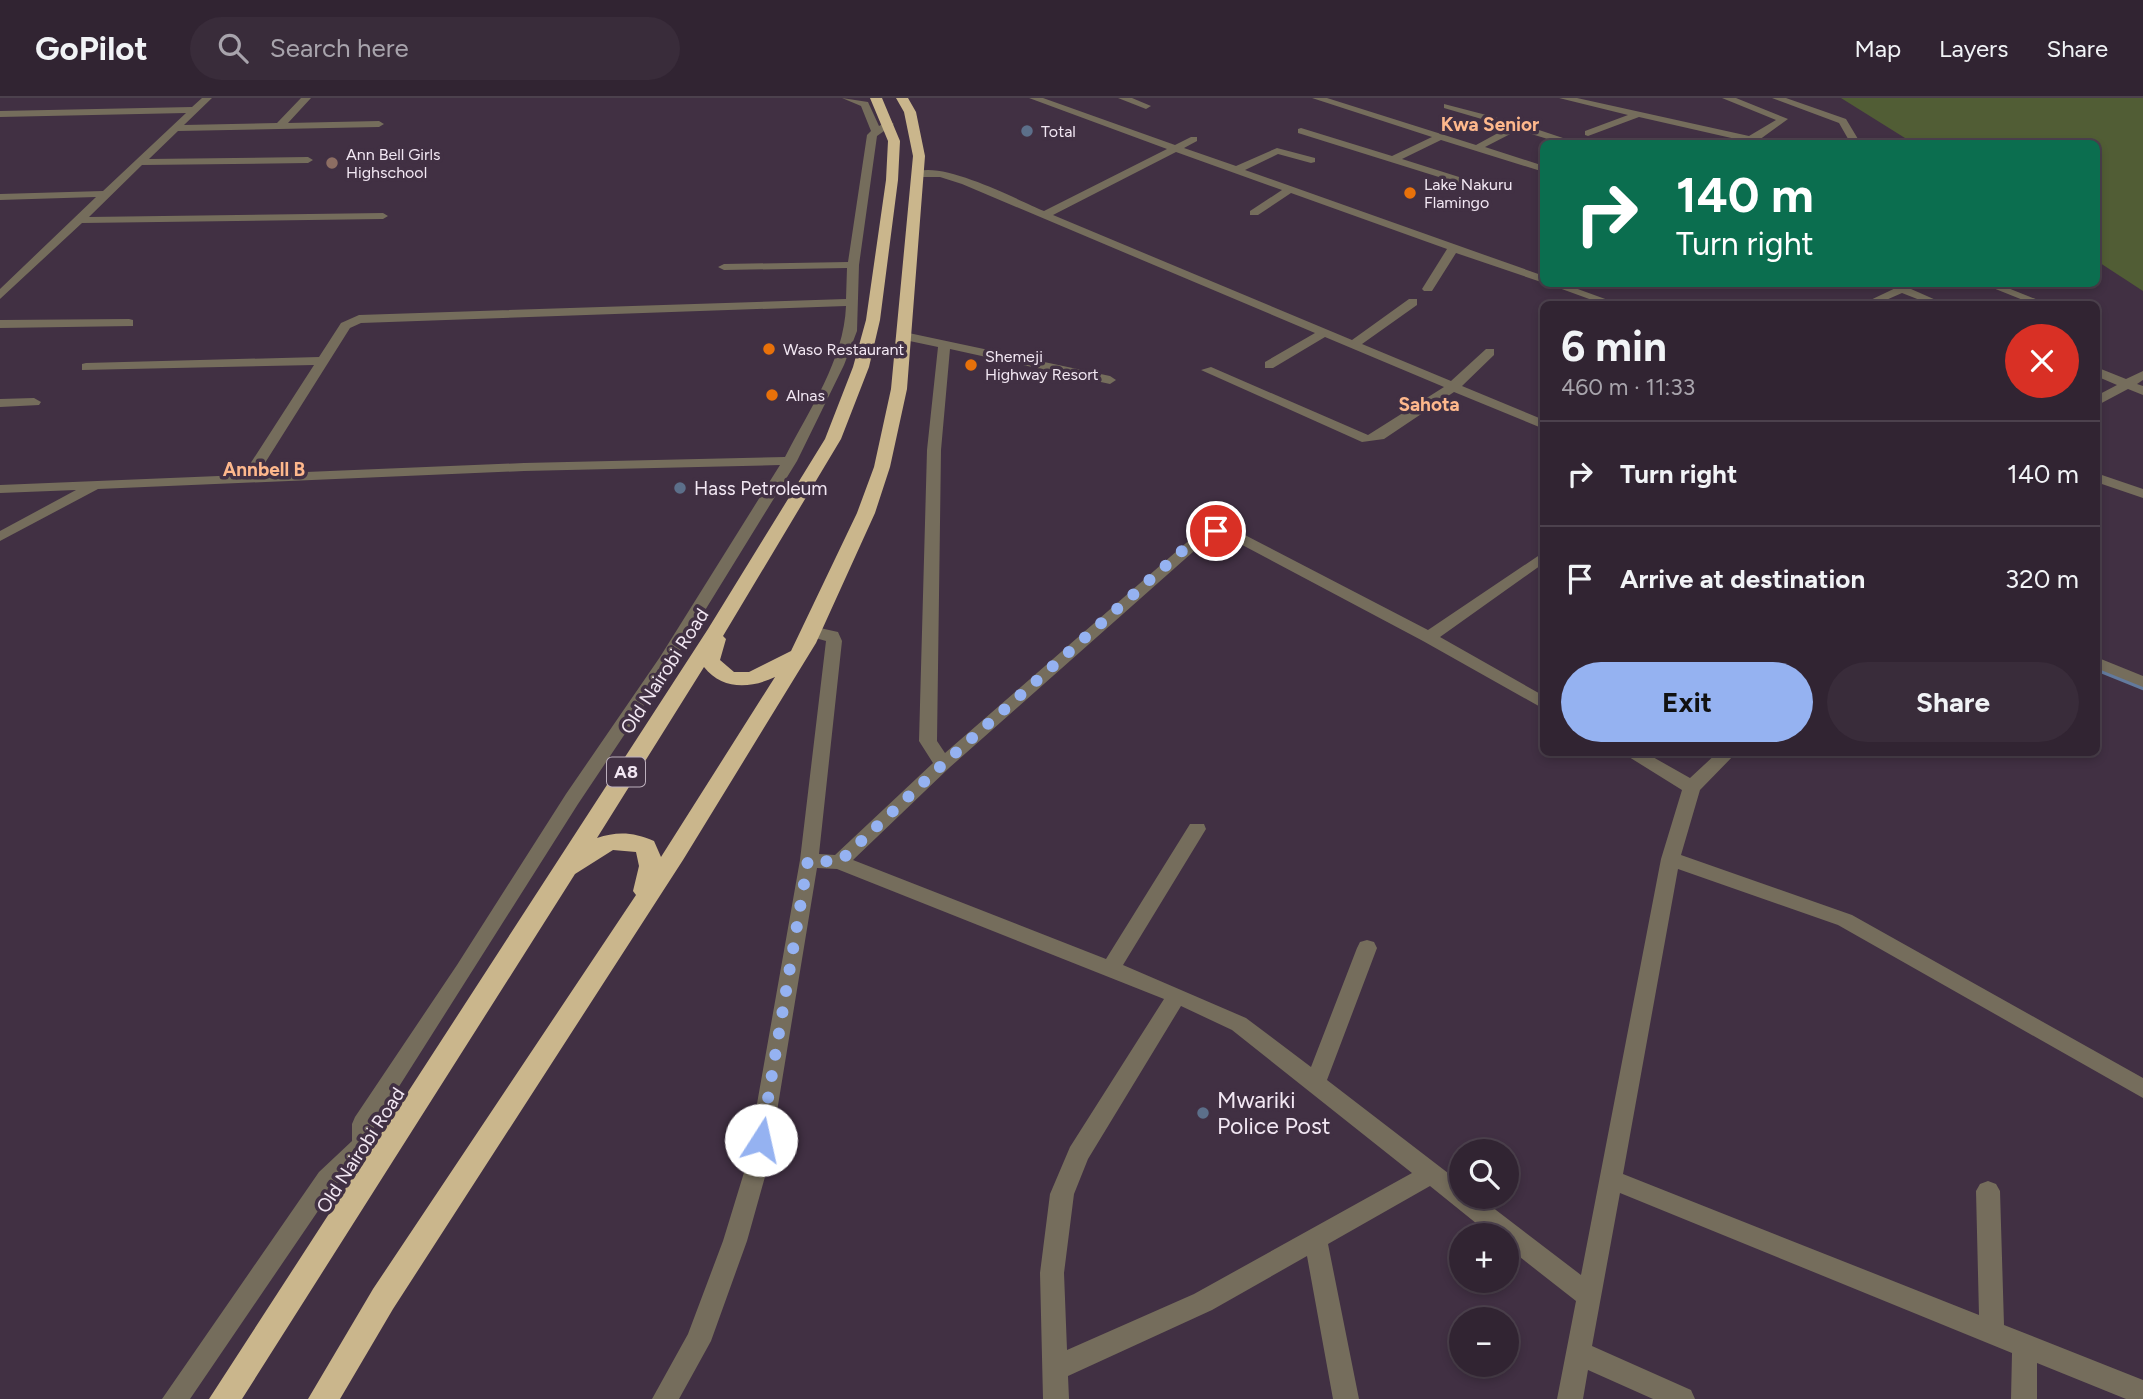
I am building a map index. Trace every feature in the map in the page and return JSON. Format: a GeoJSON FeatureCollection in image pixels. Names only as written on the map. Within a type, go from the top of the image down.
{"type":"FeatureCollection","features":[{"type":"Feature","properties":{"kind":"highway","name":"Old Nairobi Road"},"geometry":{"type":"LineString","coordinates":[[224,1399],[365,1186],[718,629],[778,526],[820,464],[843,417],[862,367],[873,320],[881,245],[892,180],[894,141],[883,128],[876,98]]}},
{"type":"Feature","properties":{"kind":"highway"},"geometry":{"type":"LineString","coordinates":[[323,1399],[383,1299],[643,900],[676,854],[808,637],[866,513],[882,467],[899,389],[904,336],[919,156],[910,111],[902,98]]}},
{"type":"Feature","properties":{"kind":"highway"},"geometry":{"type":"LineString","coordinates":[[718,629],[710,661],[714,668],[736,679],[752,679],[772,673],[808,637]]}},
{"type":"Feature","properties":{"kind":"highway"},"geometry":{"type":"LineString","coordinates":[[552,889],[584,854],[613,841],[632,841],[646,846],[649,852],[650,871],[643,900]]}},
{"type":"Feature","properties":{"kind":"street"},"geometry":{"type":"LineString","coordinates":[[0,295],[207,98]]}},
{"type":"Feature","properties":{"kind":"street"},"geometry":{"type":"LineString","coordinates":[[280,126],[306,98]]}},
{"type":"Feature","properties":{"kind":"street"},"geometry":{"type":"LineString","coordinates":[[365,1186],[363,1124],[464,971],[572,799],[667,659],[790,461],[842,356],[851,331],[853,265],[872,135],[883,128],[864,104],[846,98]]}},
{"type":"Feature","properties":{"kind":"street"},"geometry":{"type":"LineString","coordinates":[[1034,98],[1540,279]]}},
{"type":"Feature","properties":{"kind":"street"},"geometry":{"type":"LineString","coordinates":[[1123,98],[1146,106]]}},
{"type":"Feature","properties":{"kind":"street"},"geometry":{"type":"LineString","coordinates":[[1317,98],[1540,168]]}},
{"type":"Feature","properties":{"kind":"street"},"geometry":{"type":"LineString","coordinates":[[1564,98],[1752,139],[1782,121],[1780,117]]}},
{"type":"Feature","properties":{"kind":"street"},"geometry":{"type":"LineString","coordinates":[[1727,98],[1780,117],[1828,116]]}},
{"type":"Feature","properties":{"kind":"street"},"geometry":{"type":"LineString","coordinates":[[1777,98],[1843,121],[1854,140]]}},
{"type":"Feature","properties":{"kind":"street"},"geometry":{"type":"LineString","coordinates":[[1447,106],[1562,140]]}},
{"type":"Feature","properties":{"kind":"street"},"geometry":{"type":"LineString","coordinates":[[0,114],[195,110]]}},
{"type":"Feature","properties":{"kind":"street"},"geometry":{"type":"LineString","coordinates":[[0,128],[17,114]]}},
{"type":"Feature","properties":{"kind":"street"},"geometry":{"type":"LineString","coordinates":[[1588,133],[1639,114]]}},
{"type":"Feature","properties":{"kind":"street"},"geometry":{"type":"LineString","coordinates":[[1689,125],[1706,115]]}},
{"type":"Feature","properties":{"kind":"street"},"geometry":{"type":"LineString","coordinates":[[176,128],[379,124]]}},
{"type":"Feature","properties":{"kind":"street"},"geometry":{"type":"LineString","coordinates":[[1476,148],[1518,127]]}},
{"type":"Feature","properties":{"kind":"street"},"geometry":{"type":"LineString","coordinates":[[1301,131],[1490,190]]}},
{"type":"Feature","properties":{"kind":"street"},"geometry":{"type":"LineString","coordinates":[[1392,160],[1440,136]]}},
{"type":"Feature","properties":{"kind":"street"},"geometry":{"type":"LineString","coordinates":[[1044,215],[1194,139]]}},
{"type":"Feature","properties":{"kind":"street"},"geometry":{"type":"LineString","coordinates":[[1234,171],[1275,151],[1311,160]]}},
{"type":"Feature","properties":{"kind":"street"},"geometry":{"type":"LineString","coordinates":[[140,162],[308,160]]}},
{"type":"Feature","properties":{"kind":"street"},"geometry":{"type":"LineString","coordinates":[[917,174],[948,175],[1540,423]]}},
{"type":"Feature","properties":{"kind":"street"},"geometry":{"type":"LineString","coordinates":[[1254,214],[1289,190]]}},
{"type":"Feature","properties":{"kind":"street"},"geometry":{"type":"LineString","coordinates":[[0,197],[107,194]]}},
{"type":"Feature","properties":{"kind":"street"},"geometry":{"type":"LineString","coordinates":[[79,220],[383,215]]}},
{"type":"Feature","properties":{"kind":"street"},"geometry":{"type":"LineString","coordinates":[[1428,289],[1453,249]]}},
{"type":"Feature","properties":{"kind":"street"},"geometry":{"type":"LineString","coordinates":[[724,267],[853,265]]}},
{"type":"Feature","properties":{"kind":"street"},"geometry":{"type":"LineString","coordinates":[[0,282],[13,282]]}},
{"type":"Feature","properties":{"kind":"street"},"geometry":{"type":"LineString","coordinates":[[1567,287],[1604,301]]}},
{"type":"Feature","properties":{"kind":"street"},"geometry":{"type":"LineString","coordinates":[[1874,301],[1905,287]]}},
{"type":"Feature","properties":{"kind":"street"},"geometry":{"type":"LineString","coordinates":[[1909,287],[1933,301]]}},
{"type":"Feature","properties":{"kind":"street"},"geometry":{"type":"LineString","coordinates":[[1997,287],[2034,301]]}},
{"type":"Feature","properties":{"kind":"street"},"geometry":{"type":"LineString","coordinates":[[248,478],[345,326],[359,319],[852,302]]}},
{"type":"Feature","properties":{"kind":"street"},"geometry":{"type":"LineString","coordinates":[[1354,344],[1413,302]]}},
{"type":"Feature","properties":{"kind":"street"},"geometry":{"type":"LineString","coordinates":[[0,324],[129,323]]}},
{"type":"Feature","properties":{"kind":"street"},"geometry":{"type":"LineString","coordinates":[[1269,365],[1326,332]]}},
{"type":"Feature","properties":{"kind":"street"},"geometry":{"type":"LineString","coordinates":[[904,336],[1110,380]]}},
{"type":"Feature","properties":{"kind":"street"},"geometry":{"type":"LineString","coordinates":[[943,764],[928,741],[934,450],[944,345]]}},
{"type":"Feature","properties":{"kind":"street"},"geometry":{"type":"LineString","coordinates":[[1207,370],[1367,439],[1379,436],[1454,387],[1490,352]]}},
{"type":"Feature","properties":{"kind":"street"},"geometry":{"type":"LineString","coordinates":[[86,367],[322,361]]}},
{"type":"Feature","properties":{"kind":"street"},"geometry":{"type":"LineString","coordinates":[[2100,373],[2143,391]]}},
{"type":"Feature","properties":{"kind":"street"},"geometry":{"type":"LineString","coordinates":[[2100,400],[2143,375]]}},
{"type":"Feature","properties":{"kind":"street"},"geometry":{"type":"LineString","coordinates":[[0,403],[34,402]]}},
{"type":"Feature","properties":{"kind":"street"},"geometry":{"type":"LineString","coordinates":[[0,489],[524,467],[790,461]]}},
{"type":"Feature","properties":{"kind":"street"},"geometry":{"type":"LineString","coordinates":[[2100,478],[2143,494]]}},
{"type":"Feature","properties":{"kind":"street"},"geometry":{"type":"LineString","coordinates":[[0,537],[98,484]]}},
{"type":"Feature","properties":{"kind":"street"},"geometry":{"type":"LineString","coordinates":[[768,497],[778,526]]}},
{"type":"Feature","properties":{"kind":"street"},"geometry":{"type":"LineString","coordinates":[[839,862],[943,764],[1206,533],[1216,531],[1236,536],[1429,636],[1540,702]]}},
{"type":"Feature","properties":{"kind":"street"},"geometry":{"type":"LineString","coordinates":[[1429,636],[1540,559]]}},
{"type":"Feature","properties":{"kind":"street"},"geometry":{"type":"LineString","coordinates":[[665,1399],[698,1341],[735,1241],[757,1166],[808,860],[834,641],[832,636],[808,637]]}},
{"type":"Feature","properties":{"kind":"street"},"geometry":{"type":"LineString","coordinates":[[2100,664],[2143,682]]}},
{"type":"Feature","properties":{"kind":"street"},"geometry":{"type":"LineString","coordinates":[[1636,756],[1692,788]]}},
{"type":"Feature","properties":{"kind":"street"},"geometry":{"type":"LineString","coordinates":[[1570,1399],[1587,1295],[1670,859],[1692,788],[1725,756]]}},
{"type":"Feature","properties":{"kind":"street"},"geometry":{"type":"LineString","coordinates":[[1110,969],[1197,829]]}},
{"type":"Feature","properties":{"kind":"street"},"geometry":{"type":"LineString","coordinates":[[1670,859],[1845,920],[2143,1089]]}},
{"type":"Feature","properties":{"kind":"street"},"geometry":{"type":"LineString","coordinates":[[808,860],[839,862],[1177,995],[1239,1024],[1587,1295]]}},
{"type":"Feature","properties":{"kind":"street"},"geometry":{"type":"LineString","coordinates":[[1315,1084],[1367,948]]}},
{"type":"Feature","properties":{"kind":"street"},"geometry":{"type":"LineString","coordinates":[[1056,1399],[1052,1273],[1062,1194],[1078,1154],[1177,995]]}},
{"type":"Feature","properties":{"kind":"street"},"geometry":{"type":"LineString","coordinates":[[175,1399],[327,1179],[362,1146]]}},
{"type":"Feature","properties":{"kind":"street"},"geometry":{"type":"LineString","coordinates":[[1054,1369],[1203,1302],[1431,1174]]}},
{"type":"Feature","properties":{"kind":"street"},"geometry":{"type":"LineString","coordinates":[[1610,1179],[2143,1393]]}},
{"type":"Feature","properties":{"kind":"street"},"geometry":{"type":"LineString","coordinates":[[1988,1191],[1992,1331]]}},
{"type":"Feature","properties":{"kind":"street"},"geometry":{"type":"LineString","coordinates":[[1315,1238],[1346,1399]]}},
{"type":"Feature","properties":{"kind":"street"},"geometry":{"type":"LineString","coordinates":[[2024,1399],[2025,1344]]}},
{"type":"Feature","properties":{"kind":"street"},"geometry":{"type":"LineString","coordinates":[[1579,1353],[1682,1399]]}},
{"type":"Feature","properties":{"kind":"green space"},"geometry":{"type":"Polygon","coordinates":[[[1841,98],[2143,98],[2143,291],[2100,263],[2100,140],[1908,140],[1841,98]]]}},
{"type":"Feature","properties":{"kind":"waterway"},"geometry":{"type":"LineString","coordinates":[[2100,671],[2143,688]]}},
{"type":"Feature","properties":{"kind":"place","name":"Total"},"geometry":{"type":"Point","coordinates":[1027,131]}},
{"type":"Feature","properties":{"kind":"place","name":"Ann Bell Girls Highschool"},"geometry":{"type":"Point","coordinates":[332,163]}},
{"type":"Feature","properties":{"kind":"place","name":"Lake Nakuru Flamingo"},"geometry":{"type":"Point","coordinates":[1410,193]}},
{"type":"Feature","properties":{"kind":"place","name":"Waso Restaurant"},"geometry":{"type":"Point","coordinates":[769,349]}},
{"type":"Feature","properties":{"kind":"place","name":"Shemeji Highway Resort"},"geometry":{"type":"Point","coordinates":[971,365]}},
{"type":"Feature","properties":{"kind":"place","name":"Alnas"},"geometry":{"type":"Point","coordinates":[772,395]}},
{"type":"Feature","properties":{"kind":"place","name":"Hass Petroleum"},"geometry":{"type":"Point","coordinates":[680,488]}},
{"type":"Feature","properties":{"kind":"place","name":"Mwariki Police Post"},"geometry":{"type":"Point","coordinates":[1203,1113]}},
{"type":"Feature","properties":{"kind":"district","name":"Kwa Senior"},"geometry":{"type":"Point","coordinates":[1490,124]}},
{"type":"Feature","properties":{"kind":"district","name":"Sahota"},"geometry":{"type":"Point","coordinates":[1429,404]}},
{"type":"Feature","properties":{"kind":"district","name":"Annbell B"},"geometry":{"type":"Point","coordinates":[264,469]}},
{"type":"Feature","properties":{"kind":"route"},"geometry":{"type":"LineString","coordinates":[[761,1140],[808,860],[839,862],[943,764],[1199,536],[1216,531]]}}]}
